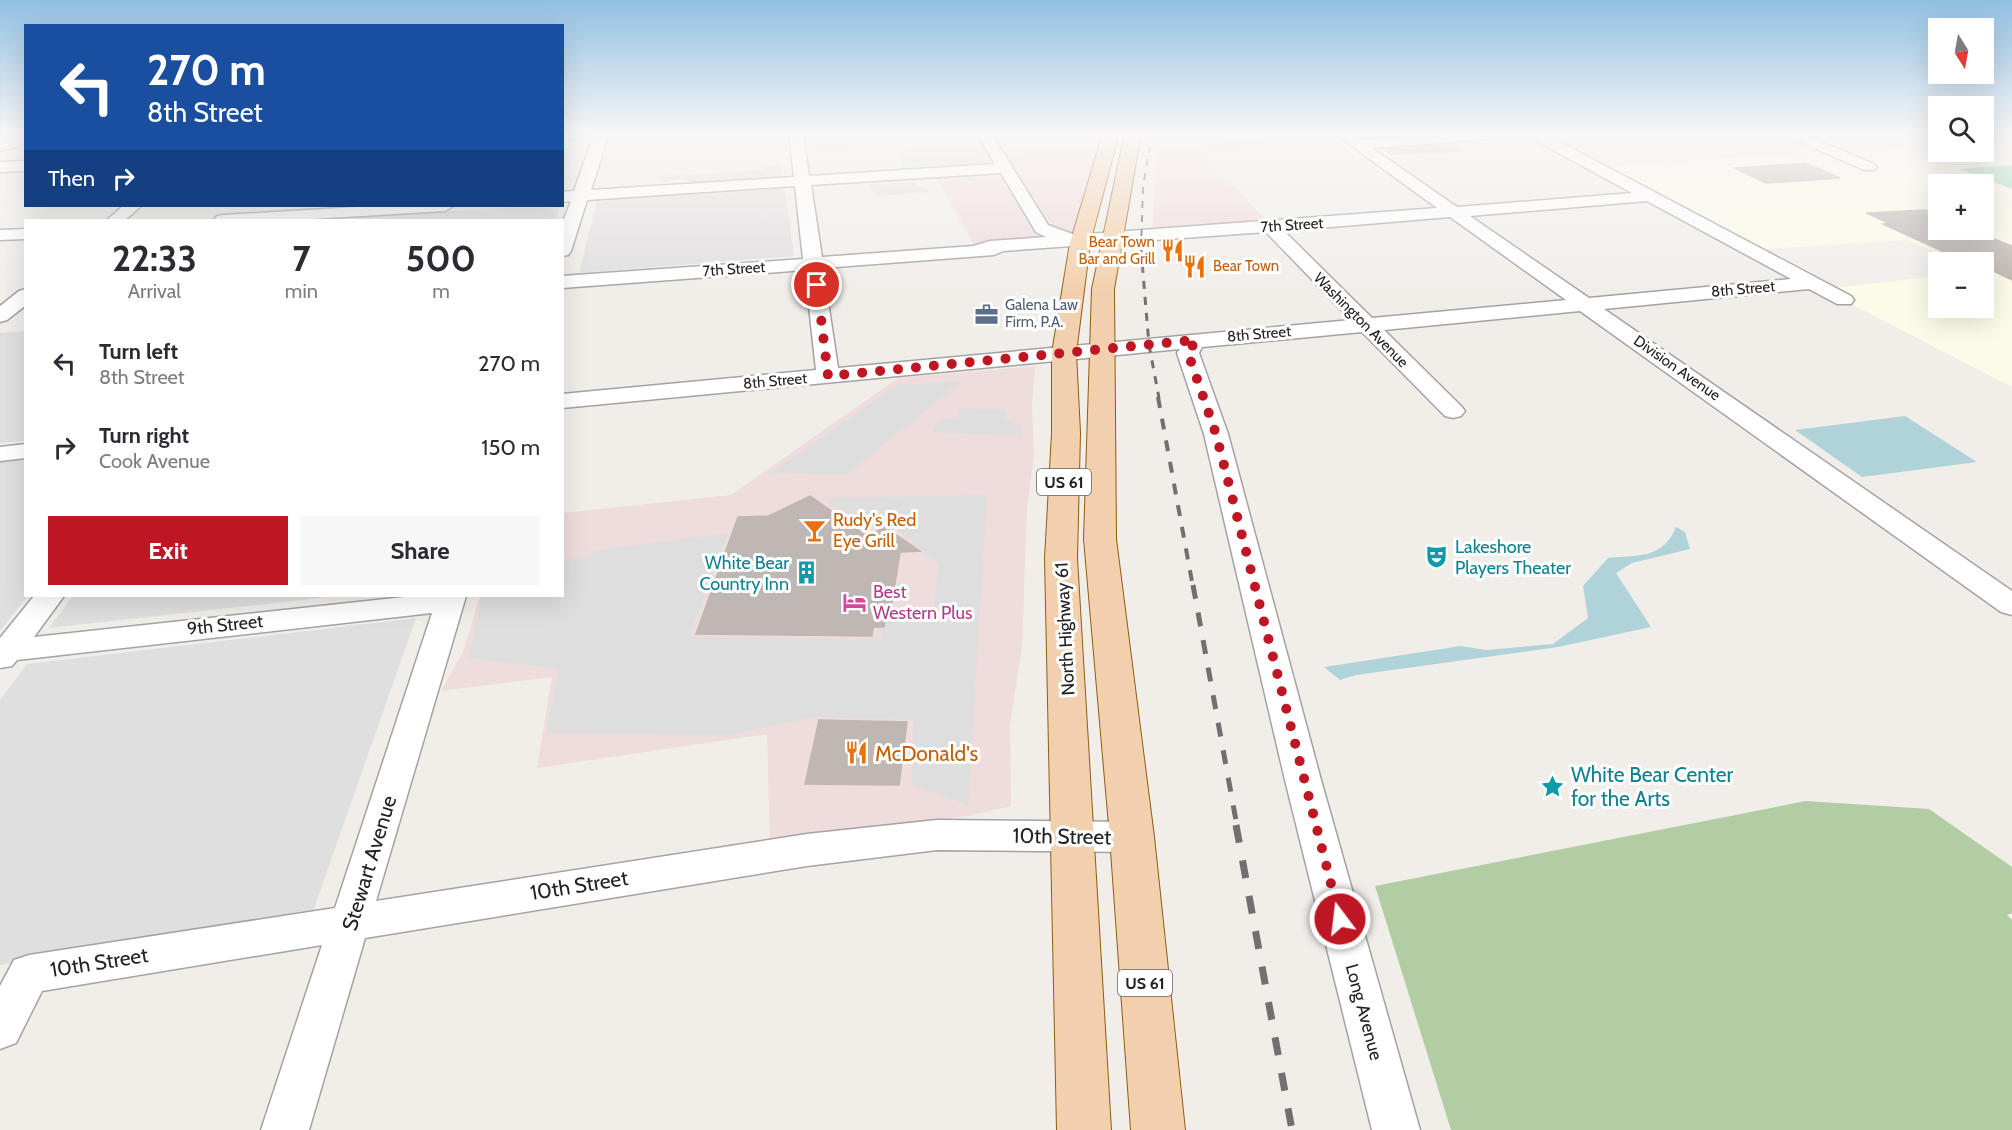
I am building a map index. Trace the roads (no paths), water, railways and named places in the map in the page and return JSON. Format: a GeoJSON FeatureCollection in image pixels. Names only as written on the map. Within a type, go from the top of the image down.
{"type":"FeatureCollection","features":[{"type":"Feature","properties":{"kind":"main road","name":"North Highway 61"},"geometry":{"type":"LineString","coordinates":[[1083,1130],[1061,558],[1066,433],[1064,353],[1078,241],[1095,186]]}},
{"type":"Feature","properties":{"kind":"main road","name":"US 61"},"geometry":{"type":"LineString","coordinates":[[1122,186],[1103,289],[1100,540],[1132,837],[1158,1130]]}},
{"type":"Feature","properties":{"kind":"street"},"geometry":{"type":"LineString","coordinates":[[564,245],[583,186]]}},
{"type":"Feature","properties":{"kind":"street"},"geometry":{"type":"LineString","coordinates":[[564,197],[742,186]]}},
{"type":"Feature","properties":{"kind":"street"},"geometry":{"type":"LineString","coordinates":[[802,186],[828,376]]}},
{"type":"Feature","properties":{"kind":"street"},"geometry":{"type":"LineString","coordinates":[[1015,186],[1042,228],[1057,236],[1078,241]]}},
{"type":"Feature","properties":{"kind":"street","name":"Division Avenue"},"geometry":{"type":"LineString","coordinates":[[1416,186],[2012,605]]}},
{"type":"Feature","properties":{"kind":"street"},"geometry":{"type":"LineString","coordinates":[[1632,186],[1844,300]]}},
{"type":"Feature","properties":{"kind":"street","name":"7th Street"},"geometry":{"type":"LineString","coordinates":[[564,282],[1652,196]]}},
{"type":"Feature","properties":{"kind":"street"},"geometry":{"type":"LineString","coordinates":[[116,219],[132,207]]}},
{"type":"Feature","properties":{"kind":"street"},"geometry":{"type":"LineString","coordinates":[[241,219],[431,207]]}},
{"type":"Feature","properties":{"kind":"street","name":"Washington Avenue"},"geometry":{"type":"LineString","coordinates":[[1270,227],[1453,411]]}},
{"type":"Feature","properties":{"kind":"street"},"geometry":{"type":"LineString","coordinates":[[1025,243],[1038,237],[1042,228]]}},
{"type":"Feature","properties":{"kind":"street"},"geometry":{"type":"LineString","coordinates":[[0,235],[24,234]]}},
{"type":"Feature","properties":{"kind":"street","name":"7th Street"},"geometry":{"type":"LineString","coordinates":[[977,251],[990,246],[1078,241]]}},
{"type":"Feature","properties":{"kind":"street","name":"8th Street"},"geometry":{"type":"LineString","coordinates":[[564,401],[1812,283]]}},
{"type":"Feature","properties":{"kind":"street"},"geometry":{"type":"LineString","coordinates":[[6,322],[24,298]]}},
{"type":"Feature","properties":{"kind":"street","name":"Long Avenue"},"geometry":{"type":"LineString","coordinates":[[1196,340],[1188,353],[1216,434],[1300,768],[1396,1130]]}},
{"type":"Feature","properties":{"kind":"street"},"geometry":{"type":"LineString","coordinates":[[0,454],[24,451]]}},
{"type":"Feature","properties":{"kind":"street"},"geometry":{"type":"LineString","coordinates":[[2,654],[48,597]]}},
{"type":"Feature","properties":{"kind":"street","name":"9th Street"},"geometry":{"type":"LineString","coordinates":[[2,654],[451,598]]}},
{"type":"Feature","properties":{"kind":"street","name":"Stewart Avenue"},"geometry":{"type":"LineString","coordinates":[[285,1130],[352,922],[451,598]]}},
{"type":"Feature","properties":{"kind":"street","name":"10th Street"},"geometry":{"type":"LineString","coordinates":[[0,1028],[29,974],[807,850],[937,835],[1132,837]]}},
{"type":"Feature","properties":{"kind":"water"},"geometry":{"type":"Polygon","coordinates":[[[1905,416],[1977,462],[1862,477],[1795,430],[1905,416]]]}},
{"type":"Feature","properties":{"kind":"water"},"geometry":{"type":"Polygon","coordinates":[[[1676,527],[1685,532],[1690,549],[1632,563],[1616,573],[1651,627],[1558,647],[1356,675],[1340,680],[1324,667],[1461,646],[1486,650],[1553,644],[1588,618],[1583,586],[1608,558],[1639,555],[1657,550],[1671,537],[1676,527]]]}},
{"type":"Feature","properties":{"kind":"railway"},"geometry":{"type":"LineString","coordinates":[[1141,249],[1143,186]]}},
{"type":"Feature","properties":{"kind":"railway"},"geometry":{"type":"LineString","coordinates":[[1141,249],[1149,345],[1159,398]]}},
{"type":"Feature","properties":{"kind":"railway"},"geometry":{"type":"LineString","coordinates":[[1158,397],[1193,587]]}},
{"type":"Feature","properties":{"kind":"railway"},"geometry":{"type":"LineString","coordinates":[[1193,585],[1237,826]]}},
{"type":"Feature","properties":{"kind":"railway"},"geometry":{"type":"LineString","coordinates":[[1236,825],[1292,1130]]}},
{"type":"Feature","properties":{"kind":"place","name":"Bear Town Bar and Grill"},"geometry":{"type":"Point","coordinates":[1173,251]}},
{"type":"Feature","properties":{"kind":"place","name":"Bear Town"},"geometry":{"type":"Point","coordinates":[1195,266]}},
{"type":"Feature","properties":{"kind":"place","name":"Galena Law Firm, P.A."},"geometry":{"type":"Point","coordinates":[987,314]}},
{"type":"Feature","properties":{"kind":"place","name":"Rudy's Red Eye Grill"},"geometry":{"type":"Point","coordinates":[815,530]}},
{"type":"Feature","properties":{"kind":"place","name":"Lakeshore Players Theater"},"geometry":{"type":"Point","coordinates":[1437,557]}},
{"type":"Feature","properties":{"kind":"place","name":"White Bear Country Inn"},"geometry":{"type":"Point","coordinates":[807,573]}},
{"type":"Feature","properties":{"kind":"place","name":"Best Western Plus"},"geometry":{"type":"Point","coordinates":[855,602]}},
{"type":"Feature","properties":{"kind":"place","name":"McDonald's"},"geometry":{"type":"Point","coordinates":[857,753]}},
{"type":"Feature","properties":{"kind":"place","name":"White Bear Center for the Arts"},"geometry":{"type":"Point","coordinates":[1553,786]}}]}
